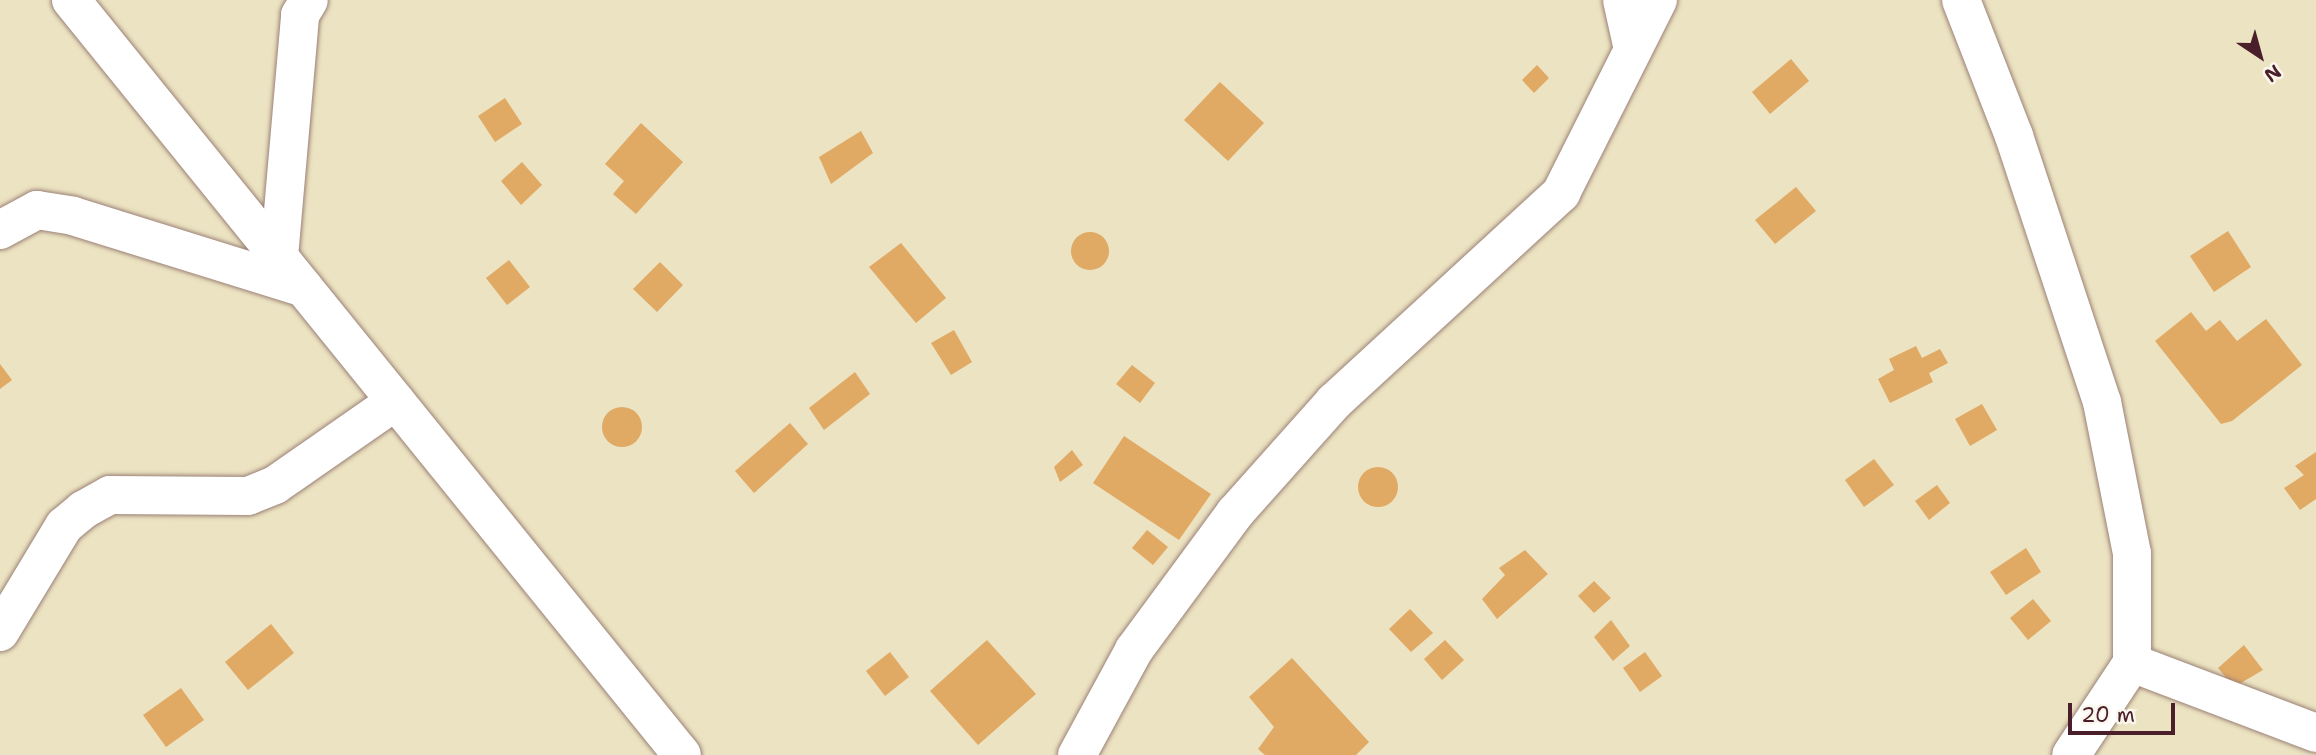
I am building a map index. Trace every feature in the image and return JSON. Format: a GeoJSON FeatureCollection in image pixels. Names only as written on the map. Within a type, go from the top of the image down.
{"type":"FeatureCollection","features":[{"type":"Feature","properties":{"kind":"street"},"geometry":{"type":"LineString","coordinates":[[71,0],[682,755]]}},
{"type":"Feature","properties":{"kind":"street"},"geometry":{"type":"LineString","coordinates":[[279,257],[300,15],[309,0]]}},
{"type":"Feature","properties":{"kind":"street"},"geometry":{"type":"LineString","coordinates":[[1622,0],[1632,45]]}},
{"type":"Feature","properties":{"kind":"street"},"geometry":{"type":"LineString","coordinates":[[1077,755],[1134,650],[1236,513],[1334,402],[1561,193],[1612,98],[1632,45],[1658,0]]}},
{"type":"Feature","properties":{"kind":"street"},"geometry":{"type":"LineString","coordinates":[[1961,0],[2014,135],[2102,401],[2132,553],[2132,663],[2070,755]]}},
{"type":"Feature","properties":{"kind":"street"},"geometry":{"type":"LineString","coordinates":[[0,229],[37,210],[73,216],[304,288]]}},
{"type":"Feature","properties":{"kind":"street"},"geometry":{"type":"LineString","coordinates":[[0,632],[64,526],[83,510],[110,495],[248,496],[275,485],[396,401]]}},
{"type":"Feature","properties":{"kind":"street"},"geometry":{"type":"LineString","coordinates":[[2132,663],[2316,733]]}},
{"type":"Feature","properties":{"kind":"building"},"geometry":{"type":"Polygon","coordinates":[[[1791,59],[1809,81],[1770,114],[1752,92],[1791,59]]]}},
{"type":"Feature","properties":{"kind":"building"},"geometry":{"type":"Polygon","coordinates":[[[1537,65],[1549,78],[1534,93],[1522,80],[1537,65]]]}},
{"type":"Feature","properties":{"kind":"building"},"geometry":{"type":"Polygon","coordinates":[[[1220,82],[1264,123],[1228,161],[1184,120],[1220,82]]]}},
{"type":"Feature","properties":{"kind":"building"},"geometry":{"type":"Polygon","coordinates":[[[505,98],[522,124],[495,142],[478,116],[505,98]]]}},
{"type":"Feature","properties":{"kind":"building"},"geometry":{"type":"Polygon","coordinates":[[[641,123],[683,162],[636,214],[613,194],[624,181],[605,164],[641,123]]]}},
{"type":"Feature","properties":{"kind":"building"},"geometry":{"type":"Polygon","coordinates":[[[861,131],[873,153],[831,184],[819,157],[861,131]]]}},
{"type":"Feature","properties":{"kind":"building"},"geometry":{"type":"Polygon","coordinates":[[[522,162],[542,185],[521,205],[501,181],[522,162]]]}},
{"type":"Feature","properties":{"kind":"building"},"geometry":{"type":"Polygon","coordinates":[[[1796,187],[1816,211],[1775,244],[1755,220],[1796,187]]]}},
{"type":"Feature","properties":{"kind":"building"},"geometry":{"type":"Polygon","coordinates":[[[2228,231],[2251,267],[2214,292],[2190,256],[2228,231]]]}},
{"type":"Feature","properties":{"kind":"building"},"geometry":{"type":"Polygon","coordinates":[[[1090,232],[1103,238],[1109,251],[1103,264],[1090,270],[1077,264],[1071,251],[1077,238],[1090,232]]]}},
{"type":"Feature","properties":{"kind":"building"},"geometry":{"type":"Polygon","coordinates":[[[901,243],[946,298],[916,323],[869,267],[901,243]]]}},
{"type":"Feature","properties":{"kind":"building"},"geometry":{"type":"Polygon","coordinates":[[[509,260],[530,287],[507,305],[486,278],[509,260]]]}},
{"type":"Feature","properties":{"kind":"building"},"geometry":{"type":"Polygon","coordinates":[[[660,262],[683,285],[657,312],[633,289],[660,262]]]}},
{"type":"Feature","properties":{"kind":"building"},"geometry":{"type":"Polygon","coordinates":[[[2191,312],[2206,331],[2220,320],[2237,341],[2266,319],[2302,365],[2232,421],[2221,424],[2155,341],[2191,312]]]}},
{"type":"Feature","properties":{"kind":"building"},"geometry":{"type":"Polygon","coordinates":[[[954,330],[972,362],[951,375],[931,343],[954,330]]]}},
{"type":"Feature","properties":{"kind":"building"},"geometry":{"type":"Polygon","coordinates":[[[1916,346],[1922,358],[1940,349],[1948,363],[1929,373],[1933,382],[1890,403],[1878,379],[1894,370],[1889,359],[1916,346]]]}},
{"type":"Feature","properties":{"kind":"building"},"geometry":{"type":"Polygon","coordinates":[[[0,364],[12,380],[0,389],[0,364]]]}},
{"type":"Feature","properties":{"kind":"building"},"geometry":{"type":"Polygon","coordinates":[[[1132,365],[1155,383],[1140,403],[1116,384],[1132,365]]]}},
{"type":"Feature","properties":{"kind":"building"},"geometry":{"type":"Polygon","coordinates":[[[855,372],[870,394],[824,430],[809,408],[855,372]]]}},
{"type":"Feature","properties":{"kind":"building"},"geometry":{"type":"Polygon","coordinates":[[[1982,404],[1997,430],[1970,446],[1955,419],[1982,404]]]}},
{"type":"Feature","properties":{"kind":"building"},"geometry":{"type":"Polygon","coordinates":[[[622,407],[630,408],[636,413],[641,419],[641,435],[636,441],[630,446],[622,447],[614,446],[608,441],[603,435],[602,427],[603,419],[608,413],[614,408],[622,407]]]}},
{"type":"Feature","properties":{"kind":"building"},"geometry":{"type":"Polygon","coordinates":[[[790,423],[808,444],[754,493],[735,471],[790,423]]]}},
{"type":"Feature","properties":{"kind":"building"},"geometry":{"type":"Polygon","coordinates":[[[1124,436],[1211,494],[1179,540],[1093,483],[1124,436]]]}},
{"type":"Feature","properties":{"kind":"building"},"geometry":{"type":"Polygon","coordinates":[[[1072,450],[1083,465],[1060,482],[1054,467],[1072,450]]]}},
{"type":"Feature","properties":{"kind":"building"},"geometry":{"type":"Polygon","coordinates":[[[2316,452],[2316,499],[2300,510],[2284,488],[2304,475],[2295,466],[2316,452]]]}},
{"type":"Feature","properties":{"kind":"building"},"geometry":{"type":"Polygon","coordinates":[[[1874,459],[1894,485],[1864,507],[1845,480],[1874,459]]]}},
{"type":"Feature","properties":{"kind":"building"},"geometry":{"type":"Polygon","coordinates":[[[1378,467],[1386,468],[1392,473],[1397,479],[1397,495],[1392,501],[1386,506],[1378,507],[1370,506],[1364,501],[1359,495],[1358,487],[1359,479],[1364,473],[1370,468],[1378,467]]]}},
{"type":"Feature","properties":{"kind":"building"},"geometry":{"type":"Polygon","coordinates":[[[1937,485],[1950,503],[1929,520],[1915,501],[1937,485]]]}},
{"type":"Feature","properties":{"kind":"building"},"geometry":{"type":"Polygon","coordinates":[[[1147,530],[1168,547],[1153,565],[1132,548],[1147,530]]]}},
{"type":"Feature","properties":{"kind":"building"},"geometry":{"type":"Polygon","coordinates":[[[2026,548],[2041,572],[2006,595],[1990,572],[2026,548]]]}},
{"type":"Feature","properties":{"kind":"building"},"geometry":{"type":"Polygon","coordinates":[[[1525,550],[1548,574],[1497,619],[1482,599],[1505,575],[1499,568],[1525,550]]]}},
{"type":"Feature","properties":{"kind":"building"},"geometry":{"type":"Polygon","coordinates":[[[1594,581],[1611,598],[1594,613],[1578,596],[1594,581]]]}},
{"type":"Feature","properties":{"kind":"building"},"geometry":{"type":"Polygon","coordinates":[[[2033,599],[2051,621],[2028,640],[2010,618],[2033,599]]]}},
{"type":"Feature","properties":{"kind":"building"},"geometry":{"type":"Polygon","coordinates":[[[1410,609],[1433,633],[1411,652],[1389,629],[1410,609]]]}},
{"type":"Feature","properties":{"kind":"building"},"geometry":{"type":"Polygon","coordinates":[[[1611,620],[1630,646],[1613,661],[1594,637],[1611,620]]]}},
{"type":"Feature","properties":{"kind":"building"},"geometry":{"type":"Polygon","coordinates":[[[271,624],[294,653],[248,690],[225,662],[271,624]]]}},
{"type":"Feature","properties":{"kind":"building"},"geometry":{"type":"Polygon","coordinates":[[[987,640],[1036,694],[978,745],[930,691],[987,640]]]}},
{"type":"Feature","properties":{"kind":"building"},"geometry":{"type":"Polygon","coordinates":[[[1445,640],[1464,660],[1442,680],[1424,659],[1445,640]]]}},
{"type":"Feature","properties":{"kind":"building"},"geometry":{"type":"Polygon","coordinates":[[[2244,645],[2263,670],[2234,687],[2218,668],[2244,645]]]}},
{"type":"Feature","properties":{"kind":"building"},"geometry":{"type":"Polygon","coordinates":[[[890,652],[909,677],[885,696],[866,671],[890,652]]]}},
{"type":"Feature","properties":{"kind":"building"},"geometry":{"type":"Polygon","coordinates":[[[1645,652],[1662,676],[1640,692],[1623,668],[1645,652]]]}},
{"type":"Feature","properties":{"kind":"building"},"geometry":{"type":"Polygon","coordinates":[[[1292,658],[1369,742],[1356,755],[1265,755],[1258,749],[1274,727],[1249,697],[1292,658]]]}},
{"type":"Feature","properties":{"kind":"building"},"geometry":{"type":"Polygon","coordinates":[[[181,688],[204,720],[166,747],[143,715],[181,688]]]}}]}
